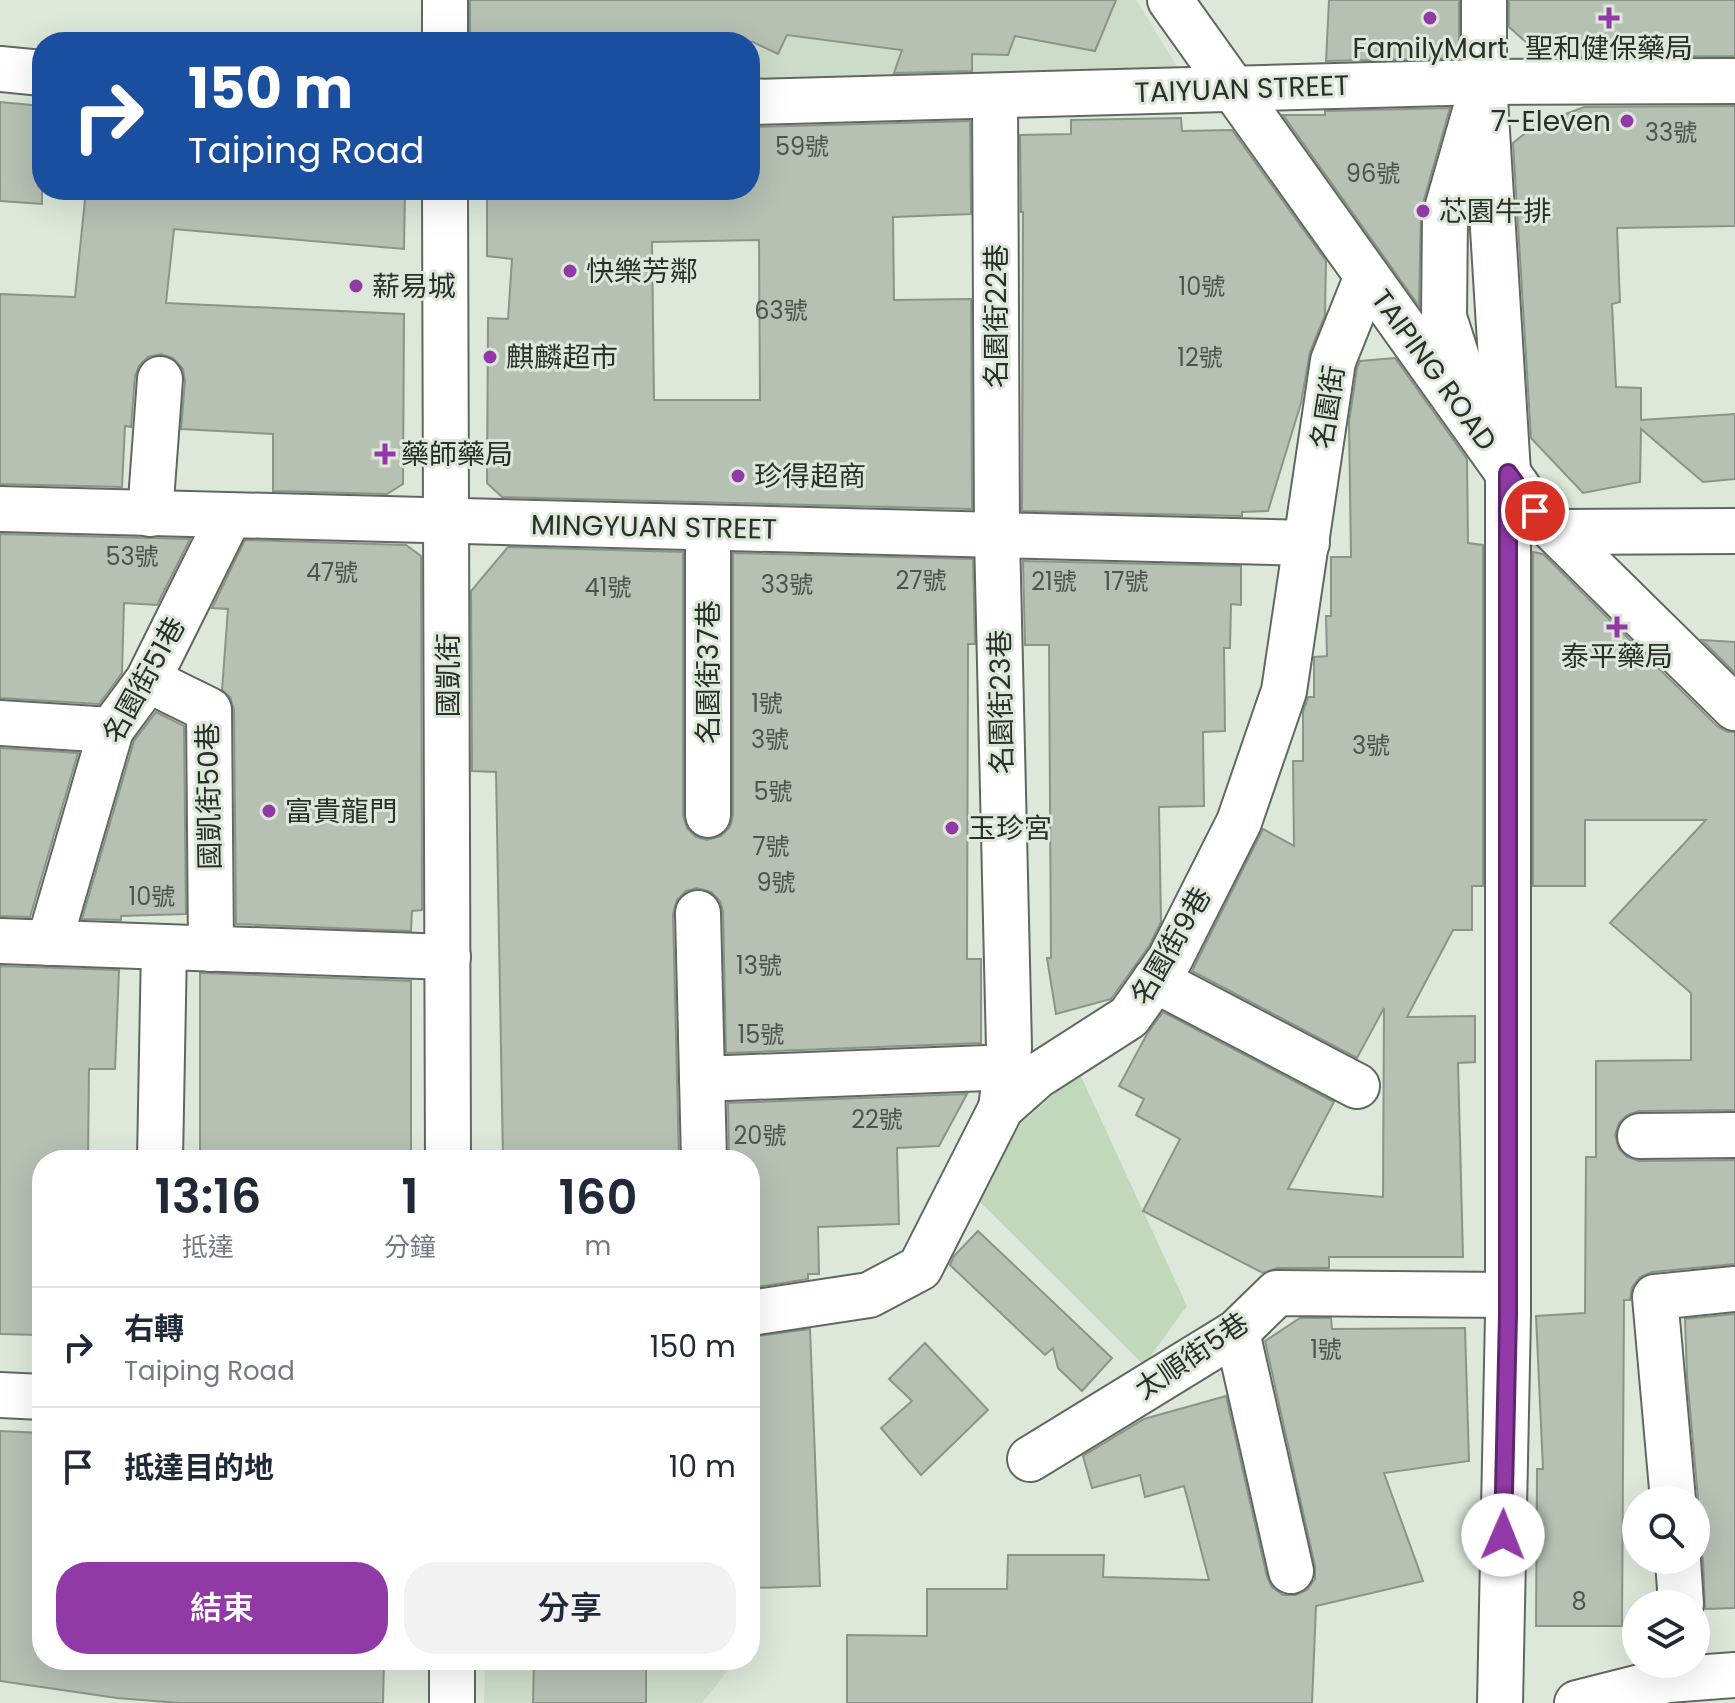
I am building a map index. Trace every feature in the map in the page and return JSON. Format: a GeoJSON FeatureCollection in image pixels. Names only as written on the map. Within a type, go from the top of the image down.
{"type":"FeatureCollection","features":[{"type":"Feature","properties":{"kind":"street"},"geometry":{"type":"LineString","coordinates":[[445,0],[445,32]]}},
{"type":"Feature","properties":{"kind":"street","name":"TAIPING ROAD"},"geometry":{"type":"LineString","coordinates":[[1170,0],[1535,511],[1735,708]]}},
{"type":"Feature","properties":{"kind":"street"},"geometry":{"type":"LineString","coordinates":[[1484,0],[1484,82],[1508,473],[1508,1295],[1500,1703]]}},
{"type":"Feature","properties":{"kind":"street"},"geometry":{"type":"LineString","coordinates":[[0,69],[32,72]]}},
{"type":"Feature","properties":{"kind":"street","name":"TAIYUAN STREET"},"geometry":{"type":"LineString","coordinates":[[760,102],[1484,82],[1735,81]]}},
{"type":"Feature","properties":{"kind":"street"},"geometry":{"type":"LineString","coordinates":[[1483,438],[1444,317],[1445,216],[1484,82]]}},
{"type":"Feature","properties":{"kind":"street","name":"名園街22巷"},"geometry":{"type":"LineString","coordinates":[[995,96],[997,536]]}},
{"type":"Feature","properties":{"kind":"street","name":"國凱街"},"geometry":{"type":"LineString","coordinates":[[445,200],[448,1150]]}},
{"type":"Feature","properties":{"kind":"street","name":"名園街"},"geometry":{"type":"LineString","coordinates":[[1307,543],[1333,361],[1367,276]]}},
{"type":"Feature","properties":{"kind":"street"},"geometry":{"type":"LineString","coordinates":[[150,514],[160,379]]}},
{"type":"Feature","properties":{"kind":"street","name":"MINGYUAN STREET"},"geometry":{"type":"LineString","coordinates":[[0,509],[1307,543]]}},
{"type":"Feature","properties":{"kind":"street","name":"名園街51巷"},"geometry":{"type":"LineString","coordinates":[[49,943],[111,730],[148,680],[229,517]]}},
{"type":"Feature","properties":{"kind":"street","name":"名園街37巷"},"geometry":{"type":"LineString","coordinates":[[708,529],[708,815]]}},
{"type":"Feature","properties":{"kind":"street"},"geometry":{"type":"LineString","coordinates":[[1558,532],[1735,531]]}},
{"type":"Feature","properties":{"kind":"street","name":"名園街23巷"},"geometry":{"type":"LineString","coordinates":[[997,536],[1009,1048],[1003,1089]]}},
{"type":"Feature","properties":{"kind":"street","name":"名園街9巷"},"geometry":{"type":"LineString","coordinates":[[760,1311],[869,1295],[920,1268],[1003,1089],[1037,1076],[1129,1017],[1170,959],[1239,822],[1284,691],[1307,543]]}},
{"type":"Feature","properties":{"kind":"street","name":"國凱街50巷"},"geometry":{"type":"LineString","coordinates":[[148,680],[209,710],[211,949]]}},
{"type":"Feature","properties":{"kind":"street"},"geometry":{"type":"LineString","coordinates":[[0,723],[111,730]]}},
{"type":"Feature","properties":{"kind":"street"},"geometry":{"type":"LineString","coordinates":[[698,913],[704,1150]]}},
{"type":"Feature","properties":{"kind":"street"},"geometry":{"type":"LineString","coordinates":[[0,941],[448,957]]}},
{"type":"Feature","properties":{"kind":"street"},"geometry":{"type":"LineString","coordinates":[[160,1150],[164,947]]}},
{"type":"Feature","properties":{"kind":"street"},"geometry":{"type":"LineString","coordinates":[[1155,980],[1357,1086]]}},
{"type":"Feature","properties":{"kind":"street"},"geometry":{"type":"LineString","coordinates":[[702,1079],[987,1068],[1003,1089]]}},
{"type":"Feature","properties":{"kind":"street"},"geometry":{"type":"LineString","coordinates":[[1640,1136],[1735,1135]]}},
{"type":"Feature","properties":{"kind":"street"},"geometry":{"type":"LineString","coordinates":[[1672,1486],[1655,1297],[1735,1289]]}},
{"type":"Feature","properties":{"kind":"street","name":"太順街5巷"},"geometry":{"type":"LineString","coordinates":[[1030,1459],[1237,1332],[1277,1293],[1508,1295]]}},
{"type":"Feature","properties":{"kind":"street"},"geometry":{"type":"LineString","coordinates":[[1237,1332],[1291,1571]]}},
{"type":"Feature","properties":{"kind":"street"},"geometry":{"type":"LineString","coordinates":[[0,1395],[32,1397]]}},
{"type":"Feature","properties":{"kind":"street"},"geometry":{"type":"LineString","coordinates":[[452,1670],[452,1703]]}},
{"type":"Feature","properties":{"kind":"street"},"geometry":{"type":"LineString","coordinates":[[1577,1703],[1668,1680],[1735,1675]]}},
{"type":"Feature","properties":{"kind":"shaded area"},"geometry":{"type":"Polygon","coordinates":[[[459,0],[1136,0],[1185,79],[760,80],[760,32],[458,32],[459,0]]]}},
{"type":"Feature","properties":{"kind":"shaded area"},"geometry":{"type":"Polygon","coordinates":[[[1079,1072],[1187,1306],[1144,1365],[979,1201],[1020,1124],[1079,1072]]]}},
{"type":"Feature","properties":{"kind":"shaded area"},"geometry":{"type":"Polygon","coordinates":[[[485,1670],[728,1670],[702,1703],[484,1703],[485,1670]]]}},
{"type":"Feature","properties":{"kind":"building"},"geometry":{"type":"Polygon","coordinates":[[[470,0],[1116,0],[1095,51],[1015,36],[1008,55],[972,54],[972,71],[894,73],[902,50],[787,35],[778,54],[760,45],[760,32],[470,32],[470,0]]]}},
{"type":"Feature","properties":{"kind":"building"},"geometry":{"type":"Polygon","coordinates":[[[1329,0],[1459,0],[1459,58],[1326,61],[1329,0]]]}},
{"type":"Feature","properties":{"kind":"building"},"geometry":{"type":"Polygon","coordinates":[[[1509,0],[1735,0],[1735,56],[1559,57],[1536,51],[1509,27],[1509,0]]]}},
{"type":"Feature","properties":{"kind":"building"},"geometry":{"type":"Polygon","coordinates":[[[0,102],[32,105],[32,200],[42,200],[42,204],[0,201],[0,102]]]}},
{"type":"Feature","properties":{"kind":"building"},"geometry":{"type":"Polygon","coordinates":[[[1735,106],[1735,226],[1617,228],[1620,302],[1612,304],[1616,387],[1641,388],[1641,420],[1735,414],[1735,479],[1703,482],[1641,429],[1640,482],[1583,493],[1531,438],[1513,143],[1534,126],[1584,107],[1735,106]]]}},
{"type":"Feature","properties":{"kind":"building"},"geometry":{"type":"Polygon","coordinates":[[[1450,108],[1421,210],[1419,306],[1283,115],[1450,108]]]}},
{"type":"Feature","properties":{"kind":"building"},"geometry":{"type":"Polygon","coordinates":[[[1181,118],[1182,131],[1232,130],[1326,261],[1325,315],[1310,352],[1301,403],[1268,511],[1242,512],[1242,516],[1022,511],[1023,212],[1020,135],[1071,134],[1071,120],[1181,118]]]}},
{"type":"Feature","properties":{"kind":"building"},"geometry":{"type":"Polygon","coordinates":[[[970,121],[971,214],[893,217],[894,300],[971,299],[972,509],[502,497],[487,483],[488,318],[508,319],[512,259],[487,256],[487,200],[760,200],[760,127],[970,121]],[[759,240],[652,242],[654,400],[760,400],[759,240]]]}},
{"type":"Feature","properties":{"kind":"building"},"geometry":{"type":"Polygon","coordinates":[[[85,200],[405,200],[404,249],[174,229],[166,303],[404,314],[403,484],[387,494],[273,491],[273,434],[181,429],[183,369],[173,358],[161,354],[148,357],[135,376],[131,427],[125,426],[122,487],[0,484],[0,294],[75,297],[85,200]]]}},
{"type":"Feature","properties":{"kind":"building"},"geometry":{"type":"Polygon","coordinates":[[[1395,358],[1467,459],[1468,543],[1483,545],[1483,886],[1472,886],[1472,930],[1453,930],[1407,1017],[1475,1016],[1475,1062],[1458,1063],[1463,1257],[1329,1257],[1329,1268],[1277,1268],[1263,1273],[1143,1211],[1180,1139],[1136,1115],[1144,1099],[1119,1086],[1147,1034],[1163,1012],[1334,1102],[1288,1189],[1383,1197],[1384,1008],[1357,1058],[1192,971],[1263,829],[1294,846],[1293,761],[1303,761],[1303,712],[1308,697],[1314,697],[1314,657],[1327,656],[1326,616],[1331,616],[1331,557],[1351,557],[1349,422],[1357,368],[1360,361],[1395,358]]]}},
{"type":"Feature","properties":{"kind":"building"},"geometry":{"type":"Polygon","coordinates":[[[0,534],[190,539],[157,605],[124,603],[122,673],[99,704],[0,698],[0,534]]]}},
{"type":"Feature","properties":{"kind":"building"},"geometry":{"type":"Polygon","coordinates":[[[245,540],[406,545],[421,556],[422,910],[412,911],[411,931],[236,924],[234,710],[230,697],[222,690],[228,609],[212,608],[245,540]]]}},
{"type":"Feature","properties":{"kind":"building"},"geometry":{"type":"Polygon","coordinates":[[[508,547],[683,552],[683,815],[687,828],[696,837],[707,840],[721,836],[730,827],[733,815],[733,553],[973,559],[975,644],[968,644],[967,959],[981,959],[981,1043],[726,1053],[723,912],[720,901],[711,892],[697,888],[686,891],[677,900],[673,914],[679,1150],[503,1150],[496,772],[472,771],[471,591],[508,547]]]}},
{"type":"Feature","properties":{"kind":"building"},"geometry":{"type":"Polygon","coordinates":[[[1533,552],[1543,554],[1717,726],[1735,732],[1735,1110],[1639,1111],[1627,1115],[1619,1123],[1615,1135],[1619,1149],[1627,1157],[1639,1161],[1735,1160],[1735,1264],[1652,1272],[1640,1277],[1632,1287],[1630,1300],[1624,1300],[1622,1626],[1536,1626],[1537,1469],[1543,1469],[1536,1316],[1585,1313],[1586,1157],[1596,1157],[1596,1061],[1691,1060],[1691,993],[1610,923],[1706,820],[1585,820],[1585,886],[1533,886],[1533,552]]]}},
{"type":"Feature","properties":{"kind":"building"},"geometry":{"type":"Polygon","coordinates":[[[1023,561],[1241,566],[1241,605],[1231,604],[1230,648],[1224,648],[1225,731],[1203,732],[1204,806],[1159,807],[1161,922],[1149,946],[1111,999],[1056,1014],[1047,958],[1051,958],[1049,645],[1025,645],[1023,561]]]}},
{"type":"Feature","properties":{"kind":"building"},"geometry":{"type":"Polygon","coordinates":[[[1702,640],[1735,642],[1735,673],[1702,640]]]}},
{"type":"Feature","properties":{"kind":"building"},"geometry":{"type":"Polygon","coordinates":[[[156,712],[184,726],[186,914],[121,916],[121,920],[82,919],[134,741],[156,712]]]}},
{"type":"Feature","properties":{"kind":"building"},"geometry":{"type":"Polygon","coordinates":[[[0,748],[78,753],[30,917],[0,916],[0,748]]]}},
{"type":"Feature","properties":{"kind":"building"},"geometry":{"type":"Polygon","coordinates":[[[0,966],[119,970],[115,1069],[89,1069],[88,1150],[32,1150],[32,1335],[0,1334],[0,966]]]}},
{"type":"Feature","properties":{"kind":"building"},"geometry":{"type":"Polygon","coordinates":[[[200,973],[411,981],[411,1150],[200,1150],[200,973]]]}},
{"type":"Feature","properties":{"kind":"building"},"geometry":{"type":"Polygon","coordinates":[[[967,1094],[939,1146],[897,1148],[899,1224],[818,1227],[819,1274],[808,1274],[808,1279],[760,1286],[760,1150],[729,1150],[728,1103],[967,1094]]]}},
{"type":"Feature","properties":{"kind":"building"},"geometry":{"type":"Polygon","coordinates":[[[978,1231],[1112,1358],[1082,1391],[1058,1368],[1053,1348],[1045,1355],[950,1265],[954,1256],[978,1231]]]}},
{"type":"Feature","properties":{"kind":"building"},"geometry":{"type":"Polygon","coordinates":[[[1735,1314],[1735,1608],[1710,1609],[1710,1590],[1704,1590],[1704,1574],[1710,1574],[1710,1486],[1697,1486],[1685,1319],[1735,1314]]]}},
{"type":"Feature","properties":{"kind":"building"},"geometry":{"type":"Polygon","coordinates":[[[1300,1318],[1331,1318],[1332,1329],[1465,1328],[1469,1461],[1384,1473],[1423,1581],[1316,1606],[1312,1703],[847,1703],[847,1635],[927,1636],[927,1589],[1007,1589],[1008,1555],[1104,1555],[1103,1577],[1209,1580],[1184,1486],[1145,1497],[1140,1475],[1092,1488],[1083,1456],[1144,1419],[1226,1396],[1267,1577],[1272,1587],[1283,1595],[1296,1595],[1307,1590],[1315,1579],[1315,1566],[1265,1341],[1300,1318]]]}},
{"type":"Feature","properties":{"kind":"building"},"geometry":{"type":"Polygon","coordinates":[[[810,1329],[820,1586],[760,1588],[760,1336],[810,1329]]]}},
{"type":"Feature","properties":{"kind":"building"},"geometry":{"type":"Polygon","coordinates":[[[925,1343],[988,1410],[921,1475],[881,1428],[912,1401],[889,1379],[925,1343]]]}},
{"type":"Feature","properties":{"kind":"building"},"geometry":{"type":"Polygon","coordinates":[[[0,1431],[32,1433],[32,1670],[384,1670],[383,1703],[179,1703],[117,1698],[0,1681],[0,1431]]]}},
{"type":"Feature","properties":{"kind":"building"},"geometry":{"type":"Polygon","coordinates":[[[534,1670],[646,1670],[646,1703],[533,1703],[534,1670]]]}},
{"type":"Feature","properties":{"kind":"place","name":"FamilyMart"},"geometry":{"type":"Point","coordinates":[1430,18]}},
{"type":"Feature","properties":{"kind":"place","name":"聖和健保藥局"},"geometry":{"type":"Point","coordinates":[1609,18]}},
{"type":"Feature","properties":{"kind":"place","name":"7-Eleven"},"geometry":{"type":"Point","coordinates":[1627,121]}},
{"type":"Feature","properties":{"kind":"place","name":"芯園牛排"},"geometry":{"type":"Point","coordinates":[1423,211]}},
{"type":"Feature","properties":{"kind":"place","name":"快樂芳鄰"},"geometry":{"type":"Point","coordinates":[570,271]}},
{"type":"Feature","properties":{"kind":"place","name":"薪易城"},"geometry":{"type":"Point","coordinates":[356,286]}},
{"type":"Feature","properties":{"kind":"place","name":"麒麟超市"},"geometry":{"type":"Point","coordinates":[490,357]}},
{"type":"Feature","properties":{"kind":"place","name":"藥師藥局"},"geometry":{"type":"Point","coordinates":[385,454]}},
{"type":"Feature","properties":{"kind":"place","name":"珍得超商"},"geometry":{"type":"Point","coordinates":[738,476]}},
{"type":"Feature","properties":{"kind":"place","name":"泰平藥局"},"geometry":{"type":"Point","coordinates":[1617,627]}},
{"type":"Feature","properties":{"kind":"place","name":"富貴龍門"},"geometry":{"type":"Point","coordinates":[269,811]}},
{"type":"Feature","properties":{"kind":"place","name":"玉珍宮"},"geometry":{"type":"Point","coordinates":[952,828]}},
{"type":"Feature","properties":{"kind":"route"},"geometry":{"type":"LineString","coordinates":[[1503,1535],[1508,1315],[1508,473],[1535,511]]}}]}
